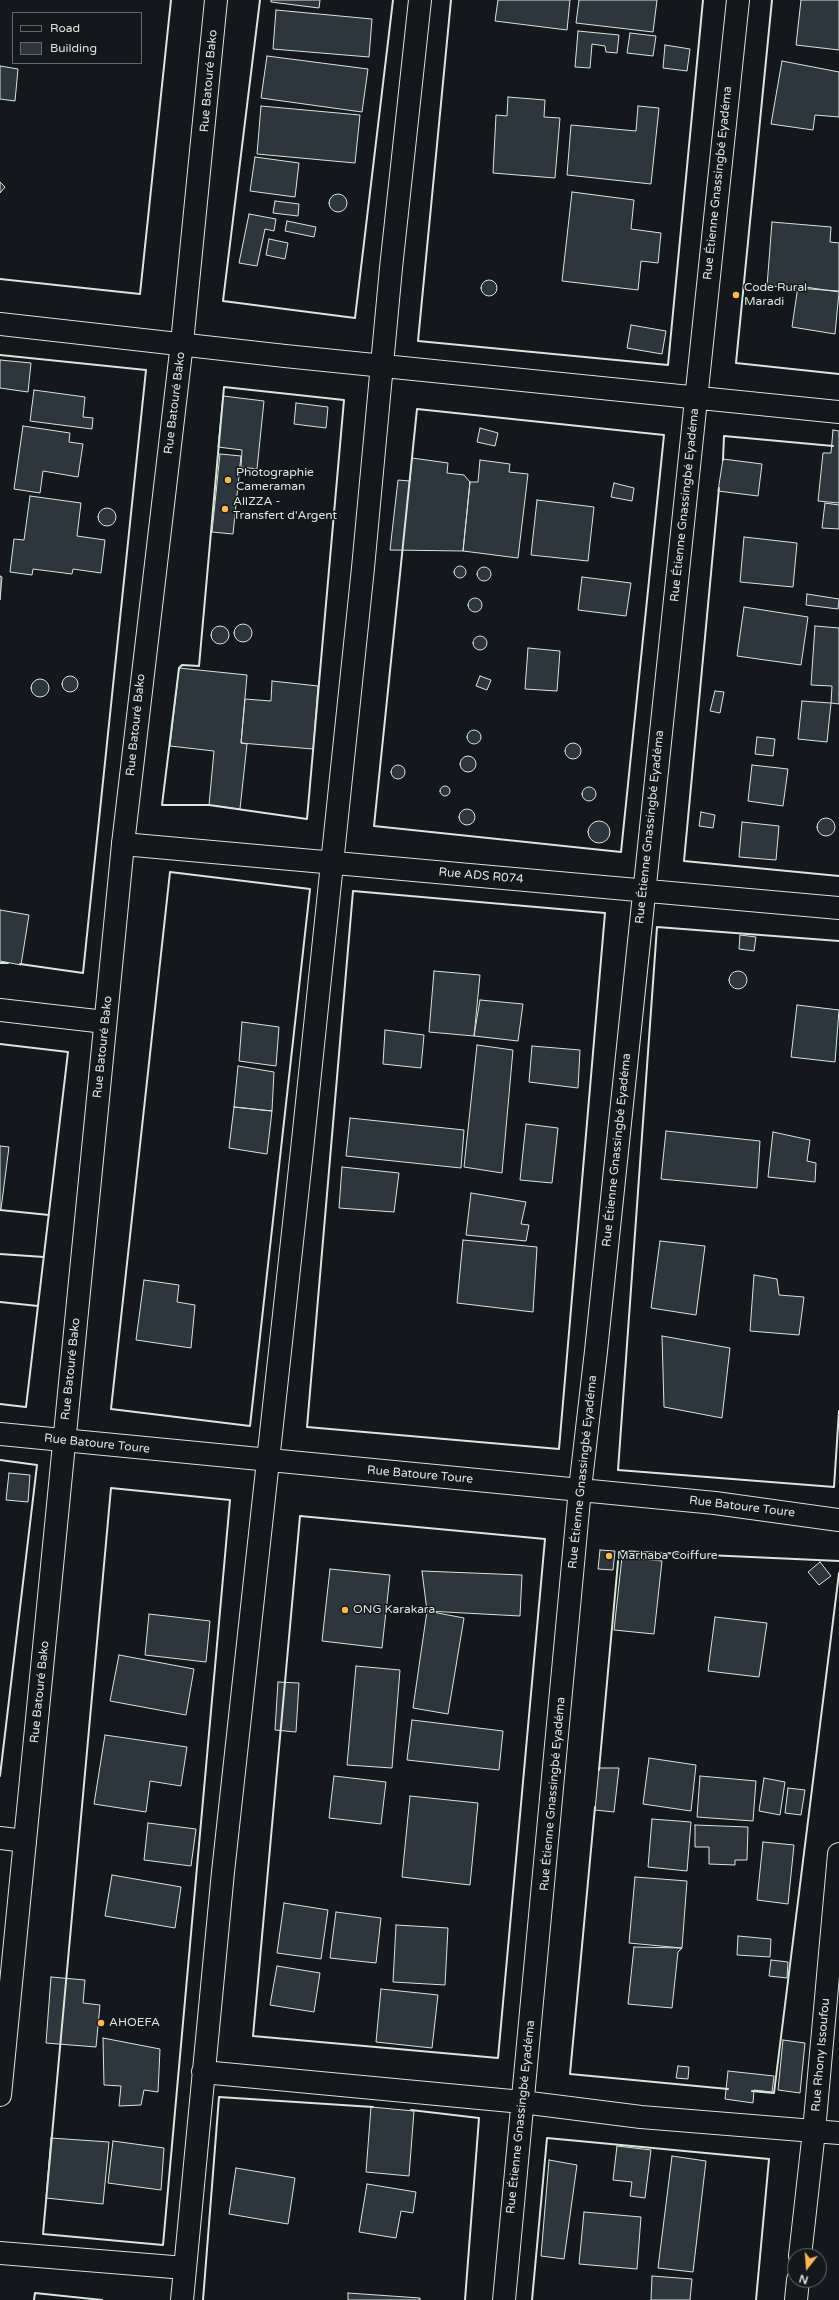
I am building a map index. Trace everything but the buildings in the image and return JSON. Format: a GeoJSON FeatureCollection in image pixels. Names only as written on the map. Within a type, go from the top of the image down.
{"type":"FeatureCollection","features":[{"type":"Feature","properties":{"kind":"street","name":"Rue Batouré Bako"},"geometry":{"type":"LineString","coordinates":[[0,2095],[123,844],[182,343],[216,0]]}},
{"type":"Feature","properties":{"kind":"street"},"geometry":{"type":"LineString","coordinates":[[182,2300],[203,2072],[363,568],[381,365],[420,0]]}},
{"type":"Feature","properties":{"kind":"street","name":"Rue Étienne Gnassingbé Eyadéma"},"geometry":{"type":"LineString","coordinates":[[504,2300],[522,2102],[544,1892],[580,1489],[597,1344],[738,0]]}},
{"type":"Feature","properties":{"kind":"street"},"geometry":{"type":"LineString","coordinates":[[0,324],[839,412]]}},
{"type":"Feature","properties":{"kind":"street","name":"Rue ADS R074"},"geometry":{"type":"LineString","coordinates":[[123,844],[839,908]]}},
{"type":"Feature","properties":{"kind":"street"},"geometry":{"type":"LineString","coordinates":[[0,1010],[105,1022]]}},
{"type":"Feature","properties":{"kind":"street","name":"Rue Batoure Toure"},"geometry":{"type":"LineString","coordinates":[[0,1434],[580,1489],[715,1503],[839,1520]]}},
{"type":"Feature","properties":{"kind":"street"},"geometry":{"type":"LineString","coordinates":[[0,1838],[24,1841]]}},
{"type":"Feature","properties":{"kind":"street","name":"Rue Rhony Issoufou"},"geometry":{"type":"LineString","coordinates":[[801,2248],[814,2131],[839,1854]]}},
{"type":"Feature","properties":{"kind":"street"},"geometry":{"type":"LineString","coordinates":[[203,2072],[522,2102],[641,2117],[839,2134]]}},
{"type":"Feature","properties":{"kind":"street"},"geometry":{"type":"LineString","coordinates":[[0,2253],[185,2268]]}},
{"type":"Feature","properties":{"kind":"street"},"geometry":{"type":"LineString","coordinates":[[796,2300],[797,2288]]}},
{"type":"Feature","properties":{"kind":"wall"},"geometry":{"type":"LineString","coordinates":[[0,279],[140,294],[171,0]]}},
{"type":"Feature","properties":{"kind":"wall"},"geometry":{"type":"LineString","coordinates":[[260,0],[223,301],[355,318],[393,0]]}},
{"type":"Feature","properties":{"kind":"wall"},"geometry":{"type":"LineString","coordinates":[[451,0],[418,341],[668,365],[703,0]]}},
{"type":"Feature","properties":{"kind":"wall"},"geometry":{"type":"LineString","coordinates":[[772,0],[736,363],[839,374]]}},
{"type":"Feature","properties":{"kind":"wall"},"geometry":{"type":"LineString","coordinates":[[0,355],[146,370],[83,973],[20,964]]}},
{"type":"Feature","properties":{"kind":"wall"},"geometry":{"type":"LineString","coordinates":[[224,387],[344,400],[307,819],[209,805],[162,805],[179,668],[182,665],[199,666],[224,387]]}},
{"type":"Feature","properties":{"kind":"wall"},"geometry":{"type":"LineString","coordinates":[[417,409],[664,435],[621,852],[374,826],[417,409]]}},
{"type":"Feature","properties":{"kind":"wall"},"geometry":{"type":"LineString","coordinates":[[723,460],[724,436],[833,446]]}},
{"type":"Feature","properties":{"kind":"wall"},"geometry":{"type":"LineString","coordinates":[[719,488],[684,861],[839,876]]}},
{"type":"Feature","properties":{"kind":"wall"},"geometry":{"type":"LineString","coordinates":[[170,872],[310,889],[250,1426],[111,1409],[170,872]]}},
{"type":"Feature","properties":{"kind":"wall"},"geometry":{"type":"LineString","coordinates":[[353,891],[605,913],[559,1449],[307,1427],[353,891]]}},
{"type":"Feature","properties":{"kind":"wall"},"geometry":{"type":"LineString","coordinates":[[839,941],[657,927],[618,1470],[834,1487],[839,1411]]}},
{"type":"Feature","properties":{"kind":"wall"},"geometry":{"type":"LineString","coordinates":[[0,963],[8,963]]}},
{"type":"Feature","properties":{"kind":"wall"},"geometry":{"type":"LineString","coordinates":[[0,1044],[68,1052],[26,1407],[0,1404]]}},
{"type":"Feature","properties":{"kind":"wall"},"geometry":{"type":"LineString","coordinates":[[0,1210],[49,1215]]}},
{"type":"Feature","properties":{"kind":"wall"},"geometry":{"type":"LineString","coordinates":[[0,1254],[44,1257]]}},
{"type":"Feature","properties":{"kind":"wall"},"geometry":{"type":"LineString","coordinates":[[0,1302],[38,1306]]}},
{"type":"Feature","properties":{"kind":"wall"},"geometry":{"type":"LineString","coordinates":[[0,1460],[37,1465],[0,1776]]}},
{"type":"Feature","properties":{"kind":"wall"},"geometry":{"type":"LineString","coordinates":[[111,1488],[230,1500],[163,2245],[43,2234],[111,1488]]}},
{"type":"Feature","properties":{"kind":"wall"},"geometry":{"type":"LineString","coordinates":[[300,1516],[545,1539],[498,2058],[253,2036],[300,1516]]}},
{"type":"Feature","properties":{"kind":"wall"},"geometry":{"type":"LineString","coordinates":[[599,1770],[619,1551],[839,1561]]}},
{"type":"Feature","properties":{"kind":"wall"},"geometry":{"type":"LineString","coordinates":[[752,2091],[774,2093],[839,1573]]}},
{"type":"Feature","properties":{"kind":"wall"},"geometry":{"type":"LineString","coordinates":[[595,1807],[570,2074],[728,2089]]}},
{"type":"Feature","properties":{"kind":"wall"},"geometry":{"type":"LineString","coordinates":[[203,2300],[219,2097],[373,2107]]}},
{"type":"Feature","properties":{"kind":"wall"},"geometry":{"type":"LineString","coordinates":[[411,2110],[479,2118],[465,2300]]}},
{"type":"Feature","properties":{"kind":"wall"},"geometry":{"type":"LineString","coordinates":[[532,2300],[547,2138],[769,2159],[756,2300]]}},
{"type":"Feature","properties":{"kind":"wall"},"geometry":{"type":"LineString","coordinates":[[34,2300],[35,2293],[102,2300]]}},
{"type":"Feature","properties":{"kind":"place","name":"Code Rural Maradi"},"geometry":{"type":"Point","coordinates":[736,295]}},
{"type":"Feature","properties":{"kind":"place","name":"Photographie Cameraman"},"geometry":{"type":"Point","coordinates":[228,480]}},
{"type":"Feature","properties":{"kind":"place","name":"AlIZZA - Transfert d'Argent"},"geometry":{"type":"Point","coordinates":[225,509]}},
{"type":"Feature","properties":{"kind":"place","name":"Marhaba Coiffure"},"geometry":{"type":"Point","coordinates":[609,1556]}},
{"type":"Feature","properties":{"kind":"place","name":"ONG Karakara"},"geometry":{"type":"Point","coordinates":[345,1610]}},
{"type":"Feature","properties":{"kind":"place","name":"AHOEFA"},"geometry":{"type":"Point","coordinates":[101,2023]}}]}
